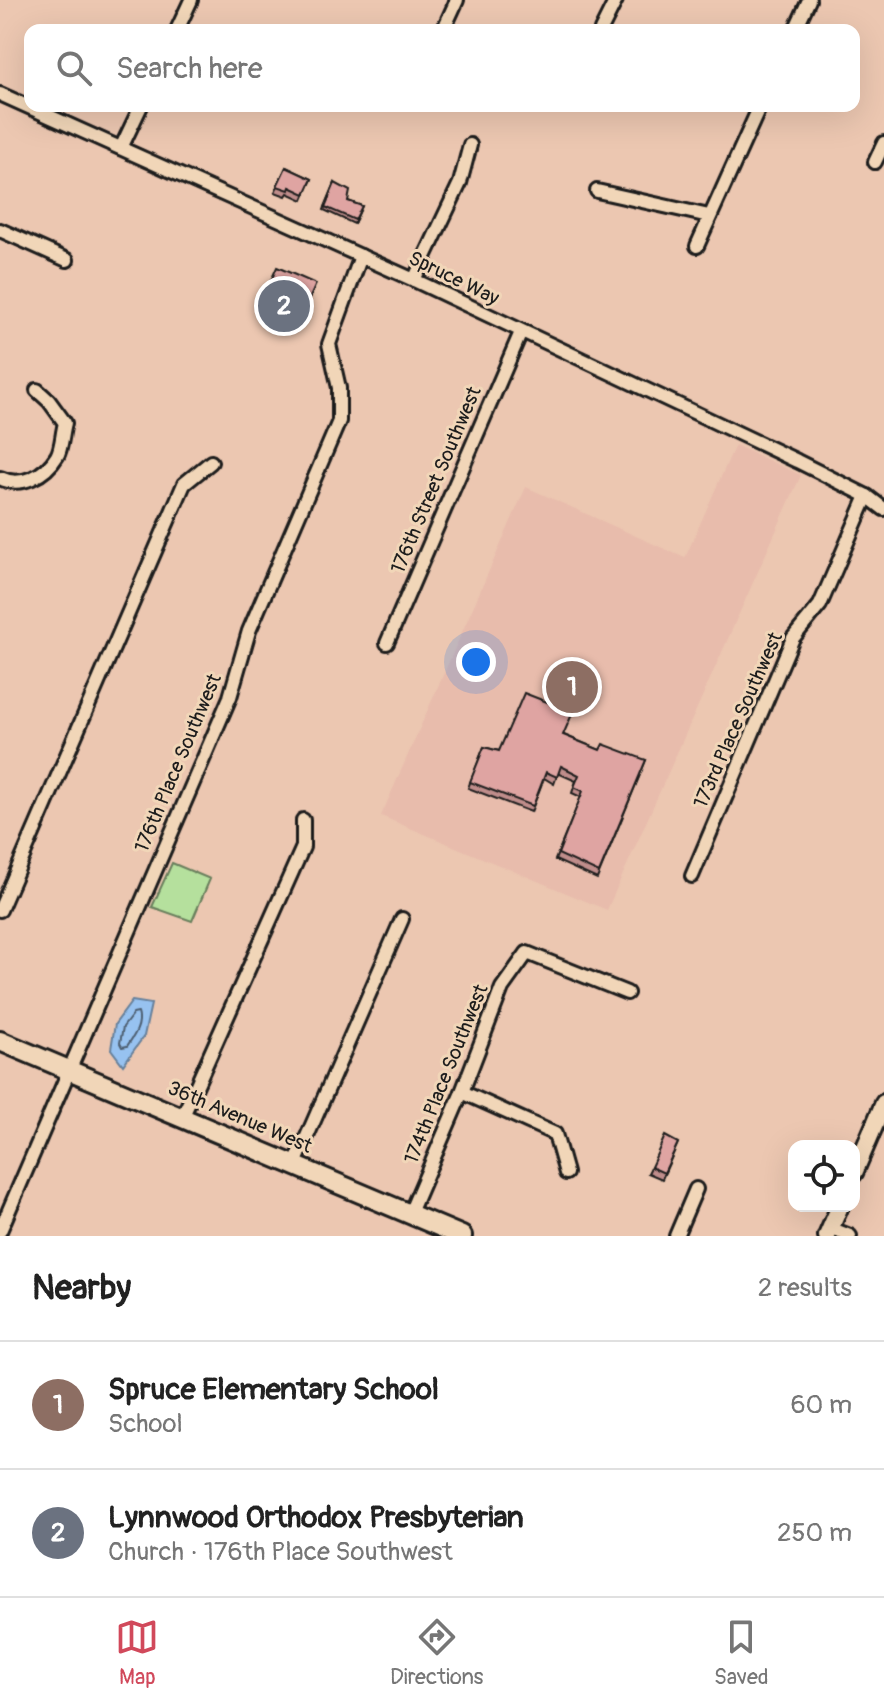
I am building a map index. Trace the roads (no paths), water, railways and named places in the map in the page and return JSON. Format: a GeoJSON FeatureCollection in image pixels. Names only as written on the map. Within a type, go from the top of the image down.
{"type":"FeatureCollection","features":[{"type":"Feature","properties":{"kind":"main road","name":"36th Avenue West"},"geometry":{"type":"LineString","coordinates":[[0,1041],[462,1236]]}},
{"type":"Feature","properties":{"kind":"street"},"geometry":{"type":"LineString","coordinates":[[180,24],[191,0]]}},
{"type":"Feature","properties":{"kind":"street"},"geometry":{"type":"LineString","coordinates":[[446,24],[457,0]]}},
{"type":"Feature","properties":{"kind":"street"},"geometry":{"type":"LineString","coordinates":[[604,24],[616,0]]}},
{"type":"Feature","properties":{"kind":"street"},"geometry":{"type":"LineString","coordinates":[[798,24],[809,0]]}},
{"type":"Feature","properties":{"kind":"street","name":"Spruce Way"},"geometry":{"type":"LineString","coordinates":[[0,94],[24,105]]}},
{"type":"Feature","properties":{"kind":"street","name":"Spruce Way"},"geometry":{"type":"LineString","coordinates":[[40,112],[414,280],[867,496],[884,509]]}},
{"type":"Feature","properties":{"kind":"street"},"geometry":{"type":"LineString","coordinates":[[121,148],[138,112]]}},
{"type":"Feature","properties":{"kind":"street"},"geometry":{"type":"LineString","coordinates":[[697,246],[757,112]]}},
{"type":"Feature","properties":{"kind":"street"},"geometry":{"type":"LineString","coordinates":[[875,162],[884,143]]}},
{"type":"Feature","properties":{"kind":"street"},"geometry":{"type":"LineString","coordinates":[[414,280],[460,183],[470,145]]}},
{"type":"Feature","properties":{"kind":"street"},"geometry":{"type":"LineString","coordinates":[[597,191],[709,216]]}},
{"type":"Feature","properties":{"kind":"street"},"geometry":{"type":"LineString","coordinates":[[0,230],[67,260]]}},
{"type":"Feature","properties":{"kind":"street","name":"176th Place Southwest"},"geometry":{"type":"LineString","coordinates":[[0,1231],[230,697],[249,631],[339,421],[339,388],[329,344],[361,256]]}},
{"type":"Feature","properties":{"kind":"street","name":"176th Street Southwest"},"geometry":{"type":"LineString","coordinates":[[387,643],[521,332]]}},
{"type":"Feature","properties":{"kind":"street"},"geometry":{"type":"LineString","coordinates":[[5,480],[37,478],[58,455],[65,423],[37,390]]}},
{"type":"Feature","properties":{"kind":"street"},"geometry":{"type":"LineString","coordinates":[[0,910],[184,484],[211,462]]}},
{"type":"Feature","properties":{"kind":"street","name":"173rd Place Southwest"},"geometry":{"type":"LineString","coordinates":[[692,876],[793,638],[820,605],[867,496]]}},
{"type":"Feature","properties":{"kind":"street"},"geometry":{"type":"LineString","coordinates":[[182,1118],[303,847],[303,820]]}},
{"type":"Feature","properties":{"kind":"street"},"geometry":{"type":"LineString","coordinates":[[295,1164],[402,919]]}},
{"type":"Feature","properties":{"kind":"street","name":"174th Place Southwest"},"geometry":{"type":"LineString","coordinates":[[410,1213],[502,988],[527,953],[627,993]]}},
{"type":"Feature","properties":{"kind":"street"},"geometry":{"type":"LineString","coordinates":[[462,1092],[555,1134],[566,1173]]}},
{"type":"Feature","properties":{"kind":"street"},"geometry":{"type":"LineString","coordinates":[[860,1159],[884,1103]]}},
{"type":"Feature","properties":{"kind":"street"},"geometry":{"type":"LineString","coordinates":[[676,1236],[696,1189]]}},
{"type":"Feature","properties":{"kind":"street"},"geometry":{"type":"LineString","coordinates":[[837,1212],[829,1232],[850,1236]]}},
{"type":"Feature","properties":{"kind":"water"},"geometry":{"type":"Polygon","coordinates":[[[132,1001],[151,1004],[144,1036],[123,1065],[111,1049],[115,1024],[132,1001]]]}},
{"type":"Feature","properties":{"kind":"place","name":"Lynnwood Orthodox Presbyterian"},"geometry":{"type":"Point","coordinates":[284,306]}},
{"type":"Feature","properties":{"kind":"place","name":"Spruce Elementary School"},"geometry":{"type":"Point","coordinates":[572,687]}}]}
